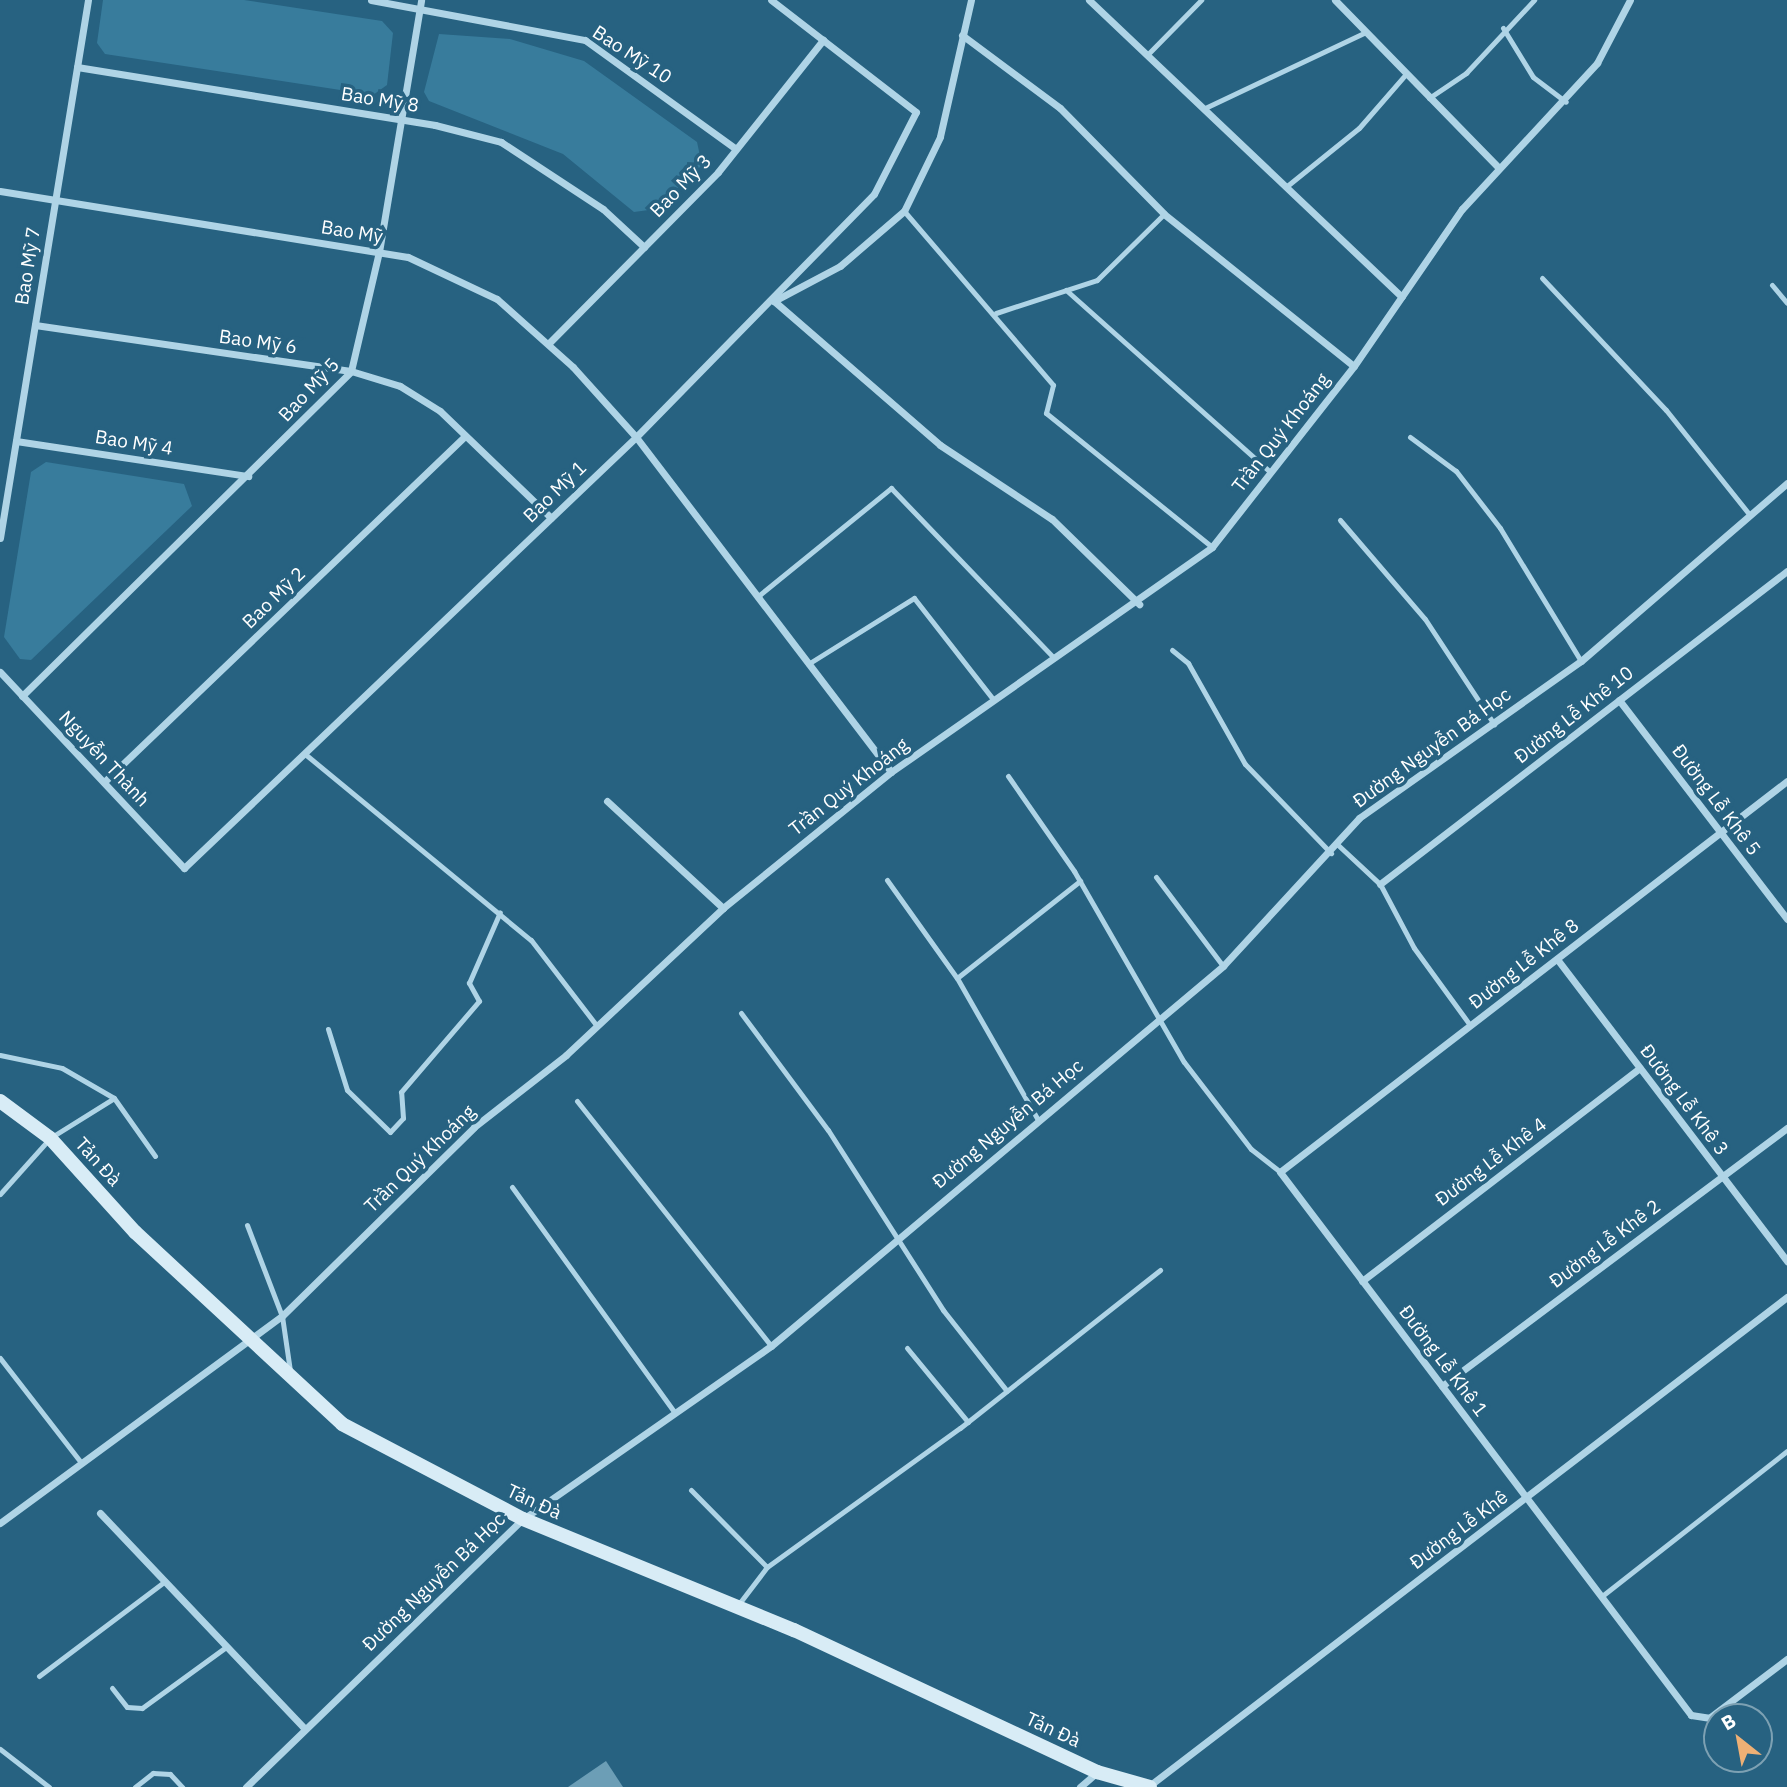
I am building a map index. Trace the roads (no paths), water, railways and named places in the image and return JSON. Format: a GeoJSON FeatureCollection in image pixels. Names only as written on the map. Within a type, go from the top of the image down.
{"type":"FeatureCollection","features":[{"type":"Feature","properties":{"kind":"main road","name":"Tản Đà"},"geometry":{"type":"LineString","coordinates":[[0,1101],[50,1138],[135,1232],[249,1334],[342,1424],[523,1519],[736,1608],[1097,1772],[1149,1786]]}},
{"type":"Feature","properties":{"kind":"street","name":"Bao Mỹ 7"},"geometry":{"type":"LineString","coordinates":[[0,538],[88,0]]}},
{"type":"Feature","properties":{"kind":"street","name":"Bao Mỹ 10"},"geometry":{"type":"LineString","coordinates":[[371,0],[420,4],[586,40],[736,149]]}},
{"type":"Feature","properties":{"kind":"street"},"geometry":{"type":"LineString","coordinates":[[771,0],[823,40]]}},
{"type":"Feature","properties":{"kind":"street"},"geometry":{"type":"LineString","coordinates":[[971,0],[940,137],[904,211],[840,266],[774,301],[940,445],[1052,519],[1139,604]]}},
{"type":"Feature","properties":{"kind":"street"},"geometry":{"type":"LineString","coordinates":[[1089,0],[1149,54],[1402,297]]}},
{"type":"Feature","properties":{"kind":"street"},"geometry":{"type":"LineString","coordinates":[[1335,0],[1498,167]]}},
{"type":"Feature","properties":{"kind":"street","name":"Trần Quý Khoáng"},"geometry":{"type":"LineString","coordinates":[[0,1523],[249,1334],[282,1315],[474,1127],[597,1026],[723,908],[891,772],[1053,657],[1139,604],[1212,547],[1354,366],[1498,167],[1566,102],[1597,63],[1630,0]]}},
{"type":"Feature","properties":{"kind":"street","name":"Bao Mỹ 5"},"geometry":{"type":"LineString","coordinates":[[22,695],[351,371],[379,252],[403,120],[420,4]]}},
{"type":"Feature","properties":{"kind":"street"},"geometry":{"type":"LineString","coordinates":[[962,35],[1060,108],[1164,214],[1354,366]]}},
{"type":"Feature","properties":{"kind":"street","name":"Bao Mỹ 1"},"geometry":{"type":"LineString","coordinates":[[184,868],[636,437],[774,301],[874,194],[916,112],[823,40]]}},
{"type":"Feature","properties":{"kind":"street","name":"Bao Mỹ 3"},"geometry":{"type":"LineString","coordinates":[[549,344],[736,149],[823,40]]}},
{"type":"Feature","properties":{"kind":"street","name":"Bao Mỹ 8"},"geometry":{"type":"LineString","coordinates":[[77,68],[403,120],[500,142],[603,209],[644,247]]}},
{"type":"Feature","properties":{"kind":"street","name":"Bao Mỹ"},"geometry":{"type":"LineString","coordinates":[[0,191],[379,252],[471,282],[549,344],[636,437],[891,772]]}},
{"type":"Feature","properties":{"kind":"street","name":"Bao Mỹ 6"},"geometry":{"type":"LineString","coordinates":[[35,325],[351,371],[417,394],[551,518]]}},
{"type":"Feature","properties":{"kind":"street","name":"Bao Mỹ 2"},"geometry":{"type":"LineString","coordinates":[[104,782],[465,436]]}},
{"type":"Feature","properties":{"kind":"street","name":"Bao Mỹ 4"},"geometry":{"type":"LineString","coordinates":[[16,441],[248,475]]}},
{"type":"Feature","properties":{"kind":"street","name":"Đường Nguyễn Bá Học"},"geometry":{"type":"LineString","coordinates":[[246,1787],[523,1519],[771,1346],[894,1238],[1160,1021],[1223,966],[1387,795],[1581,661],[1787,483]]}},
{"type":"Feature","properties":{"kind":"street","name":"Đường Lễ Khê 10"},"geometry":{"type":"LineString","coordinates":[[1380,884],[1787,571]]}},
{"type":"Feature","properties":{"kind":"street","name":"Nguyễn Thành"},"geometry":{"type":"LineString","coordinates":[[0,672],[184,868]]}},
{"type":"Feature","properties":{"kind":"street","name":"Đường Lễ Khê 5"},"geometry":{"type":"LineString","coordinates":[[1619,700],[1787,919]]}},
{"type":"Feature","properties":{"kind":"street","name":"Đường Lễ Khê 8"},"geometry":{"type":"LineString","coordinates":[[1280,1172],[1787,781]]}},
{"type":"Feature","properties":{"kind":"street"},"geometry":{"type":"LineString","coordinates":[[607,801],[723,908]]}},
{"type":"Feature","properties":{"kind":"street","name":"Đường Lễ Khê 3"},"geometry":{"type":"LineString","coordinates":[[1557,959],[1787,1261]]}},
{"type":"Feature","properties":{"kind":"street","name":"Đường Lễ Khê 4"},"geometry":{"type":"LineString","coordinates":[[1362,1281],[1640,1068]]}},
{"type":"Feature","properties":{"kind":"street","name":"Đường Lễ Khê 2"},"geometry":{"type":"LineString","coordinates":[[1442,1386],[1787,1128]]}},
{"type":"Feature","properties":{"kind":"street","name":"Đường Lễ Khê 1"},"geometry":{"type":"LineString","coordinates":[[1280,1172],[1699,1720],[1787,1659]]}},
{"type":"Feature","properties":{"kind":"street","name":"Đường Lễ Khê"},"geometry":{"type":"LineString","coordinates":[[1149,1786],[1787,1297]]}},
{"type":"Feature","properties":{"kind":"street"},"geometry":{"type":"LineString","coordinates":[[100,1513],[304,1728]]}},
{"type":"Feature","properties":{"kind":"street"},"geometry":{"type":"LineString","coordinates":[[1080,1787],[1097,1772]]}},
{"type":"Feature","properties":{"kind":"lane"},"geometry":{"type":"LineString","coordinates":[[1149,54],[1201,0]]}},
{"type":"Feature","properties":{"kind":"lane"},"geometry":{"type":"LineString","coordinates":[[1429,98],[1466,73],[1503,29],[1534,0]]}},
{"type":"Feature","properties":{"kind":"lane"},"geometry":{"type":"LineString","coordinates":[[1503,29],[1533,77],[1566,102]]}},
{"type":"Feature","properties":{"kind":"lane"},"geometry":{"type":"LineString","coordinates":[[1205,108],[1366,32]]}},
{"type":"Feature","properties":{"kind":"lane"},"geometry":{"type":"LineString","coordinates":[[1287,186],[1359,128],[1406,74]]}},
{"type":"Feature","properties":{"kind":"lane"},"geometry":{"type":"LineString","coordinates":[[904,211],[996,313],[1053,385],[1046,413],[1212,547]]}},
{"type":"Feature","properties":{"kind":"lane"},"geometry":{"type":"LineString","coordinates":[[996,313],[1097,280],[1164,214]]}},
{"type":"Feature","properties":{"kind":"lane"},"geometry":{"type":"LineString","coordinates":[[1542,278],[1666,410],[1749,514]]}},
{"type":"Feature","properties":{"kind":"lane"},"geometry":{"type":"LineString","coordinates":[[1772,285],[1787,303]]}},
{"type":"Feature","properties":{"kind":"lane"},"geometry":{"type":"LineString","coordinates":[[1066,290],[1270,472]]}},
{"type":"Feature","properties":{"kind":"lane"},"geometry":{"type":"LineString","coordinates":[[1410,437],[1456,471],[1485,509],[1581,661]]}},
{"type":"Feature","properties":{"kind":"lane"},"geometry":{"type":"LineString","coordinates":[[756,598],[891,488],[1053,657]]}},
{"type":"Feature","properties":{"kind":"lane"},"geometry":{"type":"LineString","coordinates":[[1340,520],[1425,619],[1493,723]]}},
{"type":"Feature","properties":{"kind":"lane"},"geometry":{"type":"LineString","coordinates":[[808,664],[914,598],[993,699]]}},
{"type":"Feature","properties":{"kind":"lane"},"geometry":{"type":"LineString","coordinates":[[1172,650],[1188,663],[1245,764],[1331,853]]}},
{"type":"Feature","properties":{"kind":"lane"},"geometry":{"type":"LineString","coordinates":[[305,754],[531,940],[597,1026]]}},
{"type":"Feature","properties":{"kind":"lane","name":"Đường Lễ Khê 1"},"geometry":{"type":"LineString","coordinates":[[1008,776],[1080,881],[1160,1021],[1251,1149],[1280,1172]]}},
{"type":"Feature","properties":{"kind":"lane"},"geometry":{"type":"LineString","coordinates":[[1338,845],[1380,884],[1413,948],[1470,1025]]}},
{"type":"Feature","properties":{"kind":"lane"},"geometry":{"type":"LineString","coordinates":[[1156,877],[1223,966]]}},
{"type":"Feature","properties":{"kind":"lane"},"geometry":{"type":"LineString","coordinates":[[887,880],[957,978],[1038,1120]]}},
{"type":"Feature","properties":{"kind":"lane"},"geometry":{"type":"LineString","coordinates":[[957,978],[1080,881]]}},
{"type":"Feature","properties":{"kind":"lane"},"geometry":{"type":"LineString","coordinates":[[328,1029],[347,1090],[390,1132],[403,1118],[401,1092],[480,1001],[469,983],[500,912]]}},
{"type":"Feature","properties":{"kind":"lane"},"geometry":{"type":"LineString","coordinates":[[741,1013],[828,1130],[894,1238],[1007,1391]]}},
{"type":"Feature","properties":{"kind":"lane"},"geometry":{"type":"LineString","coordinates":[[0,1055],[62,1069],[114,1098],[155,1156]]}},
{"type":"Feature","properties":{"kind":"lane"},"geometry":{"type":"LineString","coordinates":[[0,1194],[50,1138],[114,1098]]}},
{"type":"Feature","properties":{"kind":"lane"},"geometry":{"type":"LineString","coordinates":[[577,1101],[771,1346]]}},
{"type":"Feature","properties":{"kind":"lane"},"geometry":{"type":"LineString","coordinates":[[512,1187],[675,1413]]}},
{"type":"Feature","properties":{"kind":"lane"},"geometry":{"type":"LineString","coordinates":[[247,1225],[282,1315],[290,1374]]}},
{"type":"Feature","properties":{"kind":"lane"},"geometry":{"type":"LineString","coordinates":[[736,1608],[767,1567],[968,1422],[1160,1270]]}},
{"type":"Feature","properties":{"kind":"lane"},"geometry":{"type":"LineString","coordinates":[[908,1348],[968,1422]]}},
{"type":"Feature","properties":{"kind":"lane"},"geometry":{"type":"LineString","coordinates":[[0,1357],[80,1461]]}},
{"type":"Feature","properties":{"kind":"lane"},"geometry":{"type":"LineString","coordinates":[[1602,1596],[1787,1451]]}},
{"type":"Feature","properties":{"kind":"lane"},"geometry":{"type":"LineString","coordinates":[[691,1490],[767,1567]]}},
{"type":"Feature","properties":{"kind":"lane"},"geometry":{"type":"LineString","coordinates":[[39,1676],[164,1581]]}},
{"type":"Feature","properties":{"kind":"lane"},"geometry":{"type":"LineString","coordinates":[[113,1688],[127,1707],[142,1708],[226,1647]]}},
{"type":"Feature","properties":{"kind":"lane"},"geometry":{"type":"LineString","coordinates":[[0,1749],[49,1787]]}},
{"type":"Feature","properties":{"kind":"lane"},"geometry":{"type":"LineString","coordinates":[[135,1787],[153,1773],[170,1774],[182,1787]]}}]}
